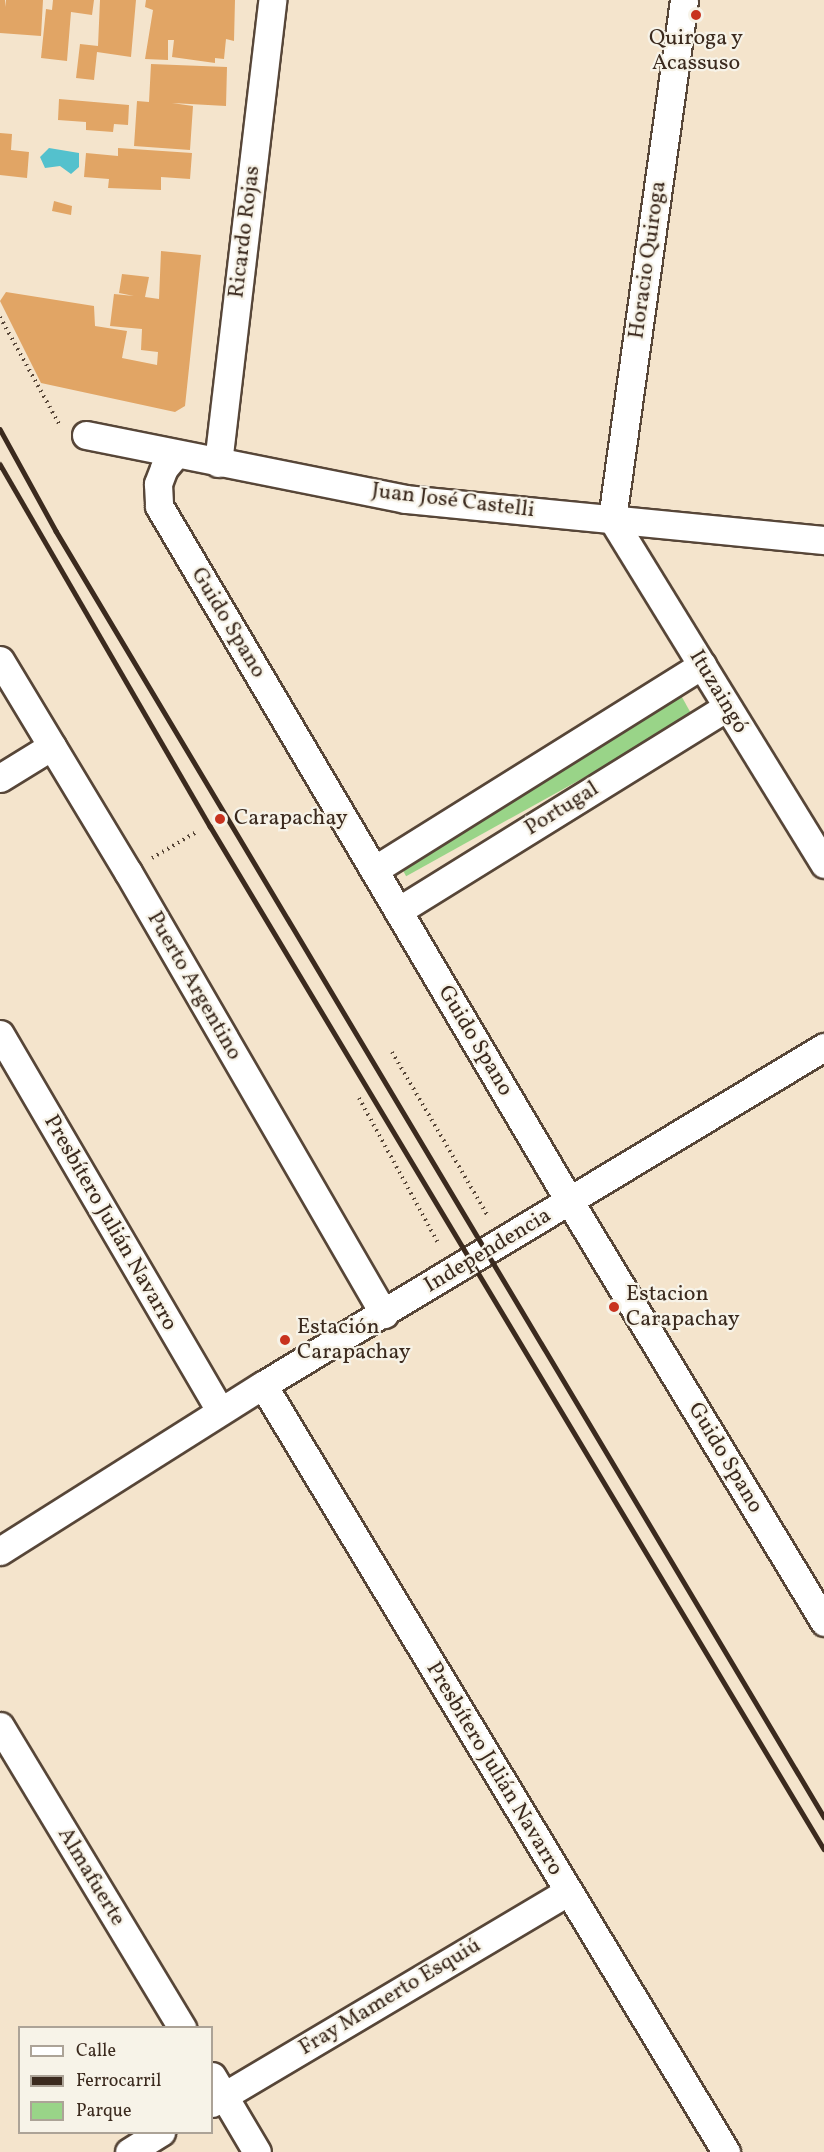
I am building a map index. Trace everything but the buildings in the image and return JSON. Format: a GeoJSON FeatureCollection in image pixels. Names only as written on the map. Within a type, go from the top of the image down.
{"type":"FeatureCollection","features":[{"type":"Feature","properties":{"kind":"street","name":"Ricardo Rojas"},"geometry":{"type":"LineString","coordinates":[[219,463],[272,0]]}},
{"type":"Feature","properties":{"kind":"street","name":"Horacio Quiroga"},"geometry":{"type":"LineString","coordinates":[[612,519],[684,0]]}},
{"type":"Feature","properties":{"kind":"street","name":"Juan José Castelli"},"geometry":{"type":"LineString","coordinates":[[86,435],[175,455],[405,499],[824,540]]}},
{"type":"Feature","properties":{"kind":"street","name":"Guido Spano"},"geometry":{"type":"LineString","coordinates":[[175,455],[164,468],[158,484],[159,506],[570,1202],[824,1622]]}},
{"type":"Feature","properties":{"kind":"street","name":"Ituzaingó"},"geometry":{"type":"LineString","coordinates":[[612,519],[824,864]]}},
{"type":"Feature","properties":{"kind":"street","name":"Puerto Argentino"},"geometry":{"type":"LineString","coordinates":[[0,660],[128,872],[384,1314]]}},
{"type":"Feature","properties":{"kind":"street"},"geometry":{"type":"LineString","coordinates":[[374,870],[702,665]]}},
{"type":"Feature","properties":{"kind":"street","name":"Portugal"},"geometry":{"type":"LineString","coordinates":[[398,911],[727,707]]}},
{"type":"Feature","properties":{"kind":"street"},"geometry":{"type":"LineString","coordinates":[[0,778],[52,747]]}},
{"type":"Feature","properties":{"kind":"street","name":"Presbítero Julián Navarro"},"geometry":{"type":"LineString","coordinates":[[0,1034],[220,1411]]}},
{"type":"Feature","properties":{"kind":"street","name":"Independencia"},"geometry":{"type":"LineString","coordinates":[[0,1551],[262,1385],[454,1272],[824,1047]]}},
{"type":"Feature","properties":{"kind":"street","name":"Presbítero Julián Navarro"},"geometry":{"type":"LineString","coordinates":[[262,1385],[726,2152]]}},
{"type":"Feature","properties":{"kind":"street","name":"Almafuerte"},"geometry":{"type":"LineString","coordinates":[[0,1726],[181,2026]]}},
{"type":"Feature","properties":{"kind":"street","name":"Fray Mamerto Esquiú"},"geometry":{"type":"LineString","coordinates":[[215,2091],[568,1892]]}},
{"type":"Feature","properties":{"kind":"street"},"geometry":{"type":"LineString","coordinates":[[215,2091],[257,2152]]}},
{"type":"Feature","properties":{"kind":"street"},"geometry":{"type":"LineString","coordinates":[[129,2152],[160,2134]]}},
{"type":"Feature","properties":{"kind":"path"},"geometry":{"type":"LineString","coordinates":[[0,317],[64,433],[86,435]]}},
{"type":"Feature","properties":{"kind":"path"},"geometry":{"type":"LineString","coordinates":[[128,872],[198,831]]}},
{"type":"Feature","properties":{"kind":"path"},"geometry":{"type":"LineString","coordinates":[[392,1052],[503,1242]]}},
{"type":"Feature","properties":{"kind":"path"},"geometry":{"type":"LineString","coordinates":[[358,1098],[454,1272]]}},
{"type":"Feature","properties":{"kind":"green space"},"geometry":{"type":"Polygon","coordinates":[[[678,690],[693,717],[406,876],[391,849],[678,690]]]}},
{"type":"Feature","properties":{"kind":"water"},"geometry":{"type":"Polygon","coordinates":[[[49,148],[79,153],[79,167],[71,174],[60,166],[45,168],[40,157],[49,148]]]}},
{"type":"Feature","properties":{"kind":"railway"},"geometry":{"type":"LineString","coordinates":[[0,429],[56,531],[824,1817]]}},
{"type":"Feature","properties":{"kind":"railway"},"geometry":{"type":"LineString","coordinates":[[0,464],[210,826],[824,1849]]}},
{"type":"Feature","properties":{"kind":"place","name":"Quiroga y Acassuso"},"geometry":{"type":"Point","coordinates":[696,15]}},
{"type":"Feature","properties":{"kind":"place","name":"Carapachay"},"geometry":{"type":"Point","coordinates":[220,819]}},
{"type":"Feature","properties":{"kind":"place","name":"Estacion Carapachay"},"geometry":{"type":"Point","coordinates":[614,1307]}},
{"type":"Feature","properties":{"kind":"place","name":"Estación Carapachay"},"geometry":{"type":"Point","coordinates":[285,1340]}}]}
